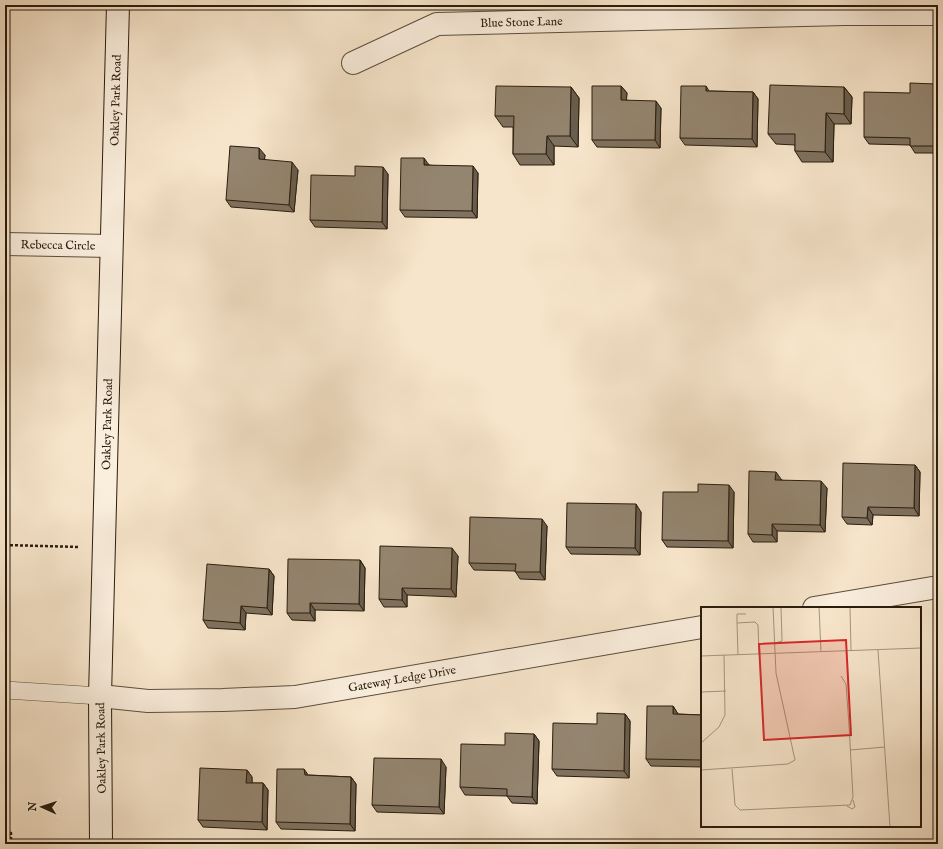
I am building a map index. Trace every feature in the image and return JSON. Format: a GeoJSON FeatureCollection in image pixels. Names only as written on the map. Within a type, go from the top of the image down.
{"type":"FeatureCollection","features":[{"type":"Feature","properties":{"kind":"street","name":"Oakley Park Road"},"geometry":{"type":"LineString","coordinates":[[102,844],[100,696],[118,5]]}},
{"type":"Feature","properties":{"kind":"street","name":"Blue Stone Lane"},"geometry":{"type":"LineString","coordinates":[[353,63],[437,24],[829,14],[938,14]]}},
{"type":"Feature","properties":{"kind":"street","name":"Rebecca Circle"},"geometry":{"type":"LineString","coordinates":[[5,244],[111,246]]}},
{"type":"Feature","properties":{"kind":"street"},"geometry":{"type":"LineString","coordinates":[[820,607],[938,587]]}},
{"type":"Feature","properties":{"kind":"street","name":"Gateway Ledge Drive"},"geometry":{"type":"LineString","coordinates":[[100,696],[148,700],[223,700],[295,697],[701,627]]}},
{"type":"Feature","properties":{"kind":"lane"},"geometry":{"type":"LineString","coordinates":[[5,690],[100,696]]}},
{"type":"Feature","properties":{"kind":"path"},"geometry":{"type":"LineString","coordinates":[[5,545],[103,548]]}},
{"type":"Feature","properties":{"kind":"path"},"geometry":{"type":"LineString","coordinates":[[5,832],[11,833],[11,844]]}},
{"type":"Feature","properties":{"kind":"building"},"geometry":{"type":"Polygon","coordinates":[[[910,83],[936,84],[935,146],[910,146],[910,138],[864,137],[864,92],[910,93],[910,83]]]}},
{"type":"Feature","properties":{"kind":"building"},"geometry":{"type":"Polygon","coordinates":[[[770,85],[844,87],[844,114],[826,113],[825,152],[795,151],[795,134],[768,134],[770,85]]]}},
{"type":"Feature","properties":{"kind":"building"},"geometry":{"type":"Polygon","coordinates":[[[496,86],[571,87],[570,136],[547,136],[546,154],[513,154],[514,116],[495,116],[496,86]]]}},
{"type":"Feature","properties":{"kind":"building"},"geometry":{"type":"Polygon","coordinates":[[[592,86],[621,86],[621,100],[656,101],[655,140],[592,140],[592,86]]]}},
{"type":"Feature","properties":{"kind":"building"},"geometry":{"type":"Polygon","coordinates":[[[681,86],[706,86],[706,91],[753,92],[752,139],[680,138],[681,86]]]}},
{"type":"Feature","properties":{"kind":"building"},"geometry":{"type":"Polygon","coordinates":[[[230,146],[259,148],[259,159],[292,162],[289,205],[226,200],[230,146]]]}},
{"type":"Feature","properties":{"kind":"building"},"geometry":{"type":"Polygon","coordinates":[[[401,158],[424,158],[424,165],[473,166],[472,211],[400,210],[401,158]]]}},
{"type":"Feature","properties":{"kind":"building"},"geometry":{"type":"Polygon","coordinates":[[[355,166],[383,167],[382,222],[310,220],[311,175],[355,176],[355,166]]]}},
{"type":"Feature","properties":{"kind":"building"},"geometry":{"type":"Polygon","coordinates":[[[937,446],[938,503],[936,503],[937,446]]]}},
{"type":"Feature","properties":{"kind":"building"},"geometry":{"type":"Polygon","coordinates":[[[843,463],[915,465],[914,508],[868,507],[867,518],[842,517],[843,463]]]}},
{"type":"Feature","properties":{"kind":"building"},"geometry":{"type":"Polygon","coordinates":[[[749,471],[776,472],[775,480],[821,481],[820,525],[772,524],[772,535],[748,534],[749,471]]]}},
{"type":"Feature","properties":{"kind":"building"},"geometry":{"type":"Polygon","coordinates":[[[698,484],[729,485],[728,541],[662,540],[663,492],[698,492],[698,484]]]}},
{"type":"Feature","properties":{"kind":"building"},"geometry":{"type":"Polygon","coordinates":[[[567,503],[636,504],[635,548],[566,547],[567,503]]]}},
{"type":"Feature","properties":{"kind":"building"},"geometry":{"type":"Polygon","coordinates":[[[470,517],[542,519],[540,572],[515,572],[516,564],[469,563],[470,517]]]}},
{"type":"Feature","properties":{"kind":"building"},"geometry":{"type":"Polygon","coordinates":[[[380,546],[452,548],[451,589],[402,588],[402,600],[379,599],[380,546]]]}},
{"type":"Feature","properties":{"kind":"building"},"geometry":{"type":"Polygon","coordinates":[[[288,559],[360,560],[359,604],[310,603],[310,613],[287,613],[288,559]]]}},
{"type":"Feature","properties":{"kind":"building"},"geometry":{"type":"Polygon","coordinates":[[[207,564],[269,569],[267,608],[241,606],[240,623],[203,620],[207,564]]]}},
{"type":"Feature","properties":{"kind":"building"},"geometry":{"type":"Polygon","coordinates":[[[647,706],[673,706],[673,714],[701,715],[701,760],[646,759],[647,706]]]}},
{"type":"Feature","properties":{"kind":"building"},"geometry":{"type":"Polygon","coordinates":[[[597,713],[625,714],[624,771],[552,769],[553,723],[597,724],[597,713]]]}},
{"type":"Feature","properties":{"kind":"building"},"geometry":{"type":"Polygon","coordinates":[[[505,733],[534,734],[532,797],[507,796],[507,789],[460,787],[461,744],[505,745],[505,733]]]}},
{"type":"Feature","properties":{"kind":"building"},"geometry":{"type":"Polygon","coordinates":[[[374,758],[441,759],[439,807],[372,805],[374,758]]]}},
{"type":"Feature","properties":{"kind":"building"},"geometry":{"type":"Polygon","coordinates":[[[200,768],[247,770],[246,783],[263,783],[262,822],[198,820],[200,768]]]}},
{"type":"Feature","properties":{"kind":"building"},"geometry":{"type":"Polygon","coordinates":[[[277,769],[304,769],[305,775],[351,777],[350,824],[276,822],[277,769]]]}}]}
